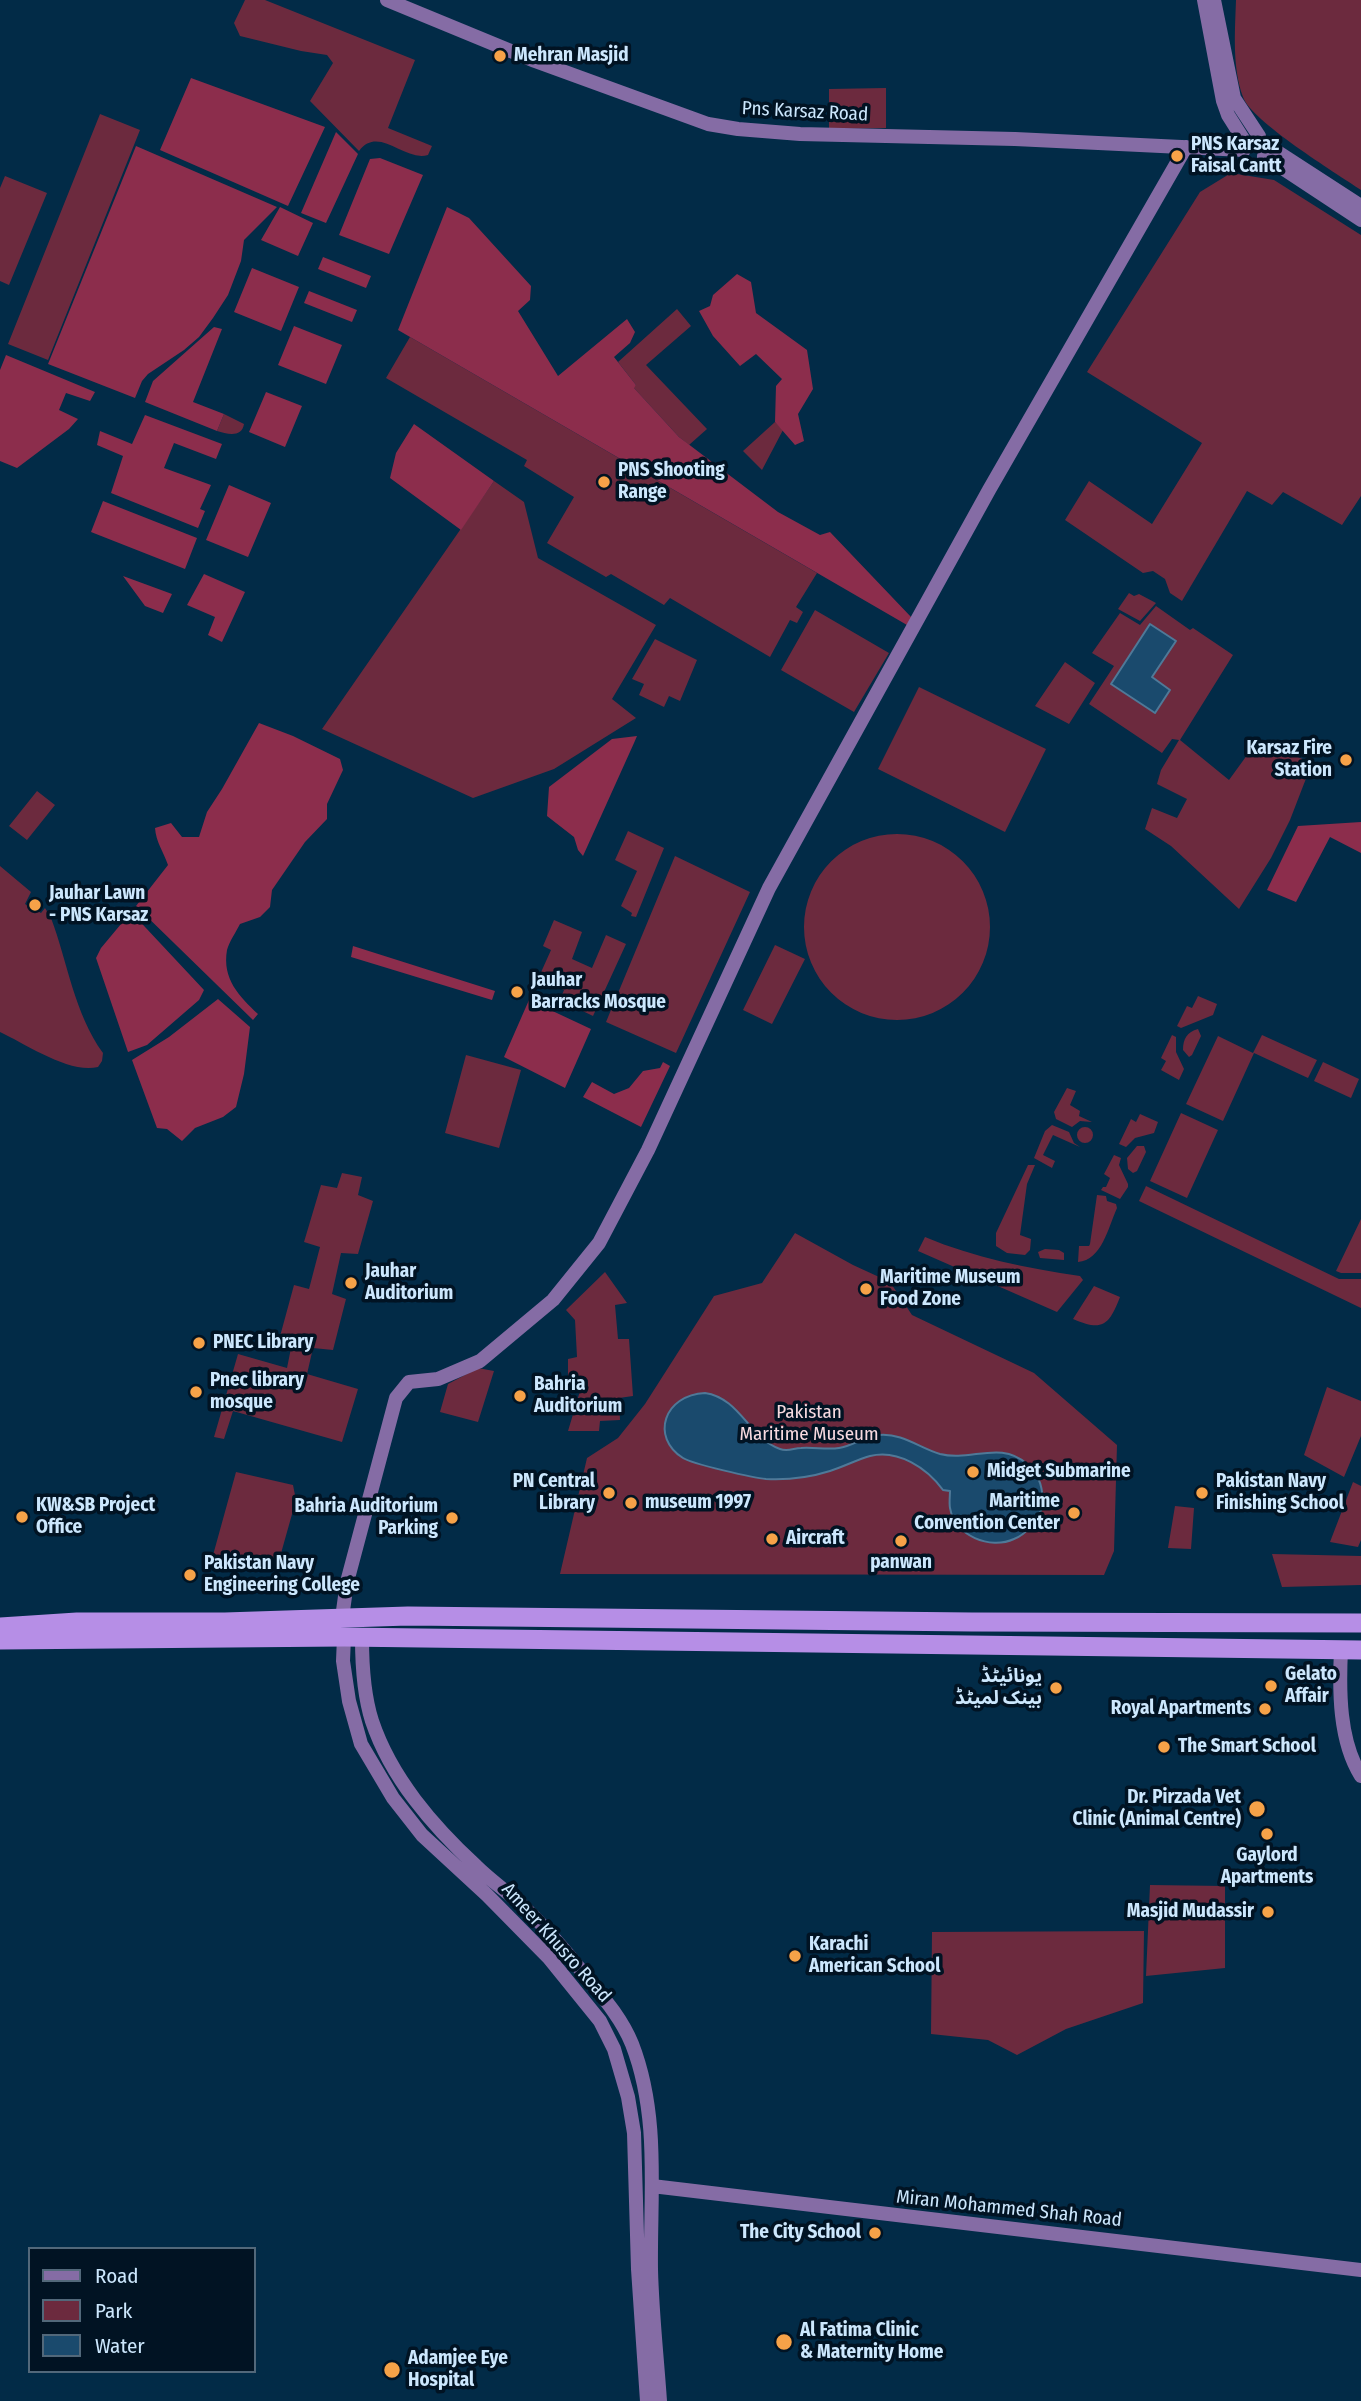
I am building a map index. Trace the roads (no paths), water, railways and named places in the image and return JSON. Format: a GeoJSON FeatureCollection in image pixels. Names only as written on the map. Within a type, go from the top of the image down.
{"type":"FeatureCollection","features":[{"type":"Feature","properties":{"kind":"highway"},"geometry":{"type":"LineString","coordinates":[[0,1627],[77,1622],[225,1622],[349,1631],[408,1616],[1361,1623]]}},
{"type":"Feature","properties":{"kind":"highway"},"geometry":{"type":"LineString","coordinates":[[0,1640],[349,1631],[1361,1650]]}},
{"type":"Feature","properties":{"kind":"street","name":"Pns Karsaz Road"},"geometry":{"type":"LineString","coordinates":[[387,0],[526,58],[718,126],[800,134],[1015,139],[1186,147],[1256,146]]}},
{"type":"Feature","properties":{"kind":"street"},"geometry":{"type":"LineString","coordinates":[[1204,0],[1228,116],[1256,146],[1361,219]]}},
{"type":"Feature","properties":{"kind":"street"},"geometry":{"type":"LineString","coordinates":[[1214,0],[1234,98],[1256,146],[1361,206]]}},
{"type":"Feature","properties":{"kind":"street"},"geometry":{"type":"LineString","coordinates":[[1220,0],[1220,32]]}},
{"type":"Feature","properties":{"kind":"street"},"geometry":{"type":"LineString","coordinates":[[349,1631],[347,1582],[396,1398],[409,1382],[439,1379],[480,1361],[553,1300],[599,1243],[648,1150],[769,888],[989,490],[1186,147]]}},
{"type":"Feature","properties":{"kind":"street","name":"Ameer Khusro Road"},"geometry":{"type":"LineString","coordinates":[[349,1631],[343,1661],[349,1701],[361,1744],[393,1798],[422,1835],[550,1958],[600,2021],[614,2049],[628,2097],[634,2133],[635,2198],[647,2401]]}},
{"type":"Feature","properties":{"kind":"street","name":"Ameer Khusro Road"},"geometry":{"type":"LineString","coordinates":[[349,1631],[362,1662],[372,1720],[386,1754],[408,1792],[476,1866],[523,1906],[552,1936],[616,2013],[632,2044],[646,2096],[651,2128],[651,2270],[660,2401]]}},
{"type":"Feature","properties":{"kind":"street"},"geometry":{"type":"LineString","coordinates":[[1341,1650],[1341,1706],[1355,1766],[1361,1776]]}},
{"type":"Feature","properties":{"kind":"street"},"geometry":{"type":"LineString","coordinates":[[634,2177],[652,2187],[635,2198]]}},
{"type":"Feature","properties":{"kind":"street","name":"Miran Mohammed Shah Road"},"geometry":{"type":"LineString","coordinates":[[652,2187],[1361,2270]]}},
{"type":"Feature","properties":{"kind":"water"},"geometry":{"type":"Polygon","coordinates":[[[1150,624],[1176,641],[1152,677],[1170,690],[1155,713],[1111,684],[1150,624]]]}},
{"type":"Feature","properties":{"kind":"water"},"geometry":{"type":"Polygon","coordinates":[[[705,1393],[727,1402],[769,1444],[783,1450],[839,1448],[874,1436],[888,1435],[952,1456],[1006,1453],[1017,1457],[1035,1473],[1042,1489],[1043,1507],[1023,1534],[1005,1542],[995,1543],[966,1533],[953,1518],[950,1491],[943,1490],[929,1474],[911,1462],[891,1455],[870,1456],[823,1473],[774,1479],[759,1478],[689,1461],[673,1449],[667,1439],[666,1418],[680,1401],[705,1393]]]}},
{"type":"Feature","properties":{"kind":"place","name":"Mehran Masjid"},"geometry":{"type":"Point","coordinates":[500,56]}},
{"type":"Feature","properties":{"kind":"place","name":"PNS Karsaz Faisal Cantt"},"geometry":{"type":"Point","coordinates":[1177,156]}},
{"type":"Feature","properties":{"kind":"place","name":"PNS Shooting Range"},"geometry":{"type":"Point","coordinates":[604,482]}},
{"type":"Feature","properties":{"kind":"place","name":"Karsaz Fire Station"},"geometry":{"type":"Point","coordinates":[1346,760]}},
{"type":"Feature","properties":{"kind":"place","name":"Jauhar Lawn - PNS Karsaz"},"geometry":{"type":"Point","coordinates":[35,905]}},
{"type":"Feature","properties":{"kind":"place","name":"Jauhar Barracks Mosque"},"geometry":{"type":"Point","coordinates":[517,992]}},
{"type":"Feature","properties":{"kind":"place","name":"Jauhar Auditorium"},"geometry":{"type":"Point","coordinates":[351,1283]}},
{"type":"Feature","properties":{"kind":"place","name":"Maritime Museum Food Zone"},"geometry":{"type":"Point","coordinates":[866,1289]}},
{"type":"Feature","properties":{"kind":"place","name":"PNEC Library"},"geometry":{"type":"Point","coordinates":[199,1343]}},
{"type":"Feature","properties":{"kind":"place","name":"Pnec library mosque"},"geometry":{"type":"Point","coordinates":[196,1392]}},
{"type":"Feature","properties":{"kind":"place","name":"Bahria Auditorium"},"geometry":{"type":"Point","coordinates":[520,1396]}},
{"type":"Feature","properties":{"kind":"place","name":"Midget Submarine"},"geometry":{"type":"Point","coordinates":[973,1472]}},
{"type":"Feature","properties":{"kind":"place","name":"PN Central Library"},"geometry":{"type":"Point","coordinates":[609,1493]}},
{"type":"Feature","properties":{"kind":"place","name":"Pakistan Navy Finishing School"},"geometry":{"type":"Point","coordinates":[1202,1493]}},
{"type":"Feature","properties":{"kind":"place","name":"museum 1997"},"geometry":{"type":"Point","coordinates":[631,1503]}},
{"type":"Feature","properties":{"kind":"place","name":"Maritime Convention Center"},"geometry":{"type":"Point","coordinates":[1074,1513]}},
{"type":"Feature","properties":{"kind":"place","name":"KW&SB Project Office"},"geometry":{"type":"Point","coordinates":[22,1517]}},
{"type":"Feature","properties":{"kind":"place","name":"Bahria Auditorium Parking"},"geometry":{"type":"Point","coordinates":[452,1518]}},
{"type":"Feature","properties":{"kind":"place","name":"Aircraft"},"geometry":{"type":"Point","coordinates":[772,1539]}},
{"type":"Feature","properties":{"kind":"place","name":"panwan"},"geometry":{"type":"Point","coordinates":[901,1541]}},
{"type":"Feature","properties":{"kind":"place","name":"Pakistan Navy Engineering College"},"geometry":{"type":"Point","coordinates":[190,1575]}},
{"type":"Feature","properties":{"kind":"place","name":"Gelato Affair"},"geometry":{"type":"Point","coordinates":[1271,1686]}},
{"type":"Feature","properties":{"kind":"place","name":"یونائیٹڈ بینک لمیٹڈ"},"geometry":{"type":"Point","coordinates":[1056,1688]}},
{"type":"Feature","properties":{"kind":"place","name":"Royal Apartments"},"geometry":{"type":"Point","coordinates":[1265,1709]}},
{"type":"Feature","properties":{"kind":"place","name":"The Smart School"},"geometry":{"type":"Point","coordinates":[1164,1747]}},
{"type":"Feature","properties":{"kind":"place","name":"Dr. Pirzada Vet Clinic (Animal Centre)"},"geometry":{"type":"Point","coordinates":[1257,1809]}},
{"type":"Feature","properties":{"kind":"place","name":"Gaylord Apartments"},"geometry":{"type":"Point","coordinates":[1267,1834]}},
{"type":"Feature","properties":{"kind":"place","name":"Masjid Mudassir"},"geometry":{"type":"Point","coordinates":[1268,1912]}},
{"type":"Feature","properties":{"kind":"place","name":"Karachi American School"},"geometry":{"type":"Point","coordinates":[795,1956]}},
{"type":"Feature","properties":{"kind":"place","name":"The City School"},"geometry":{"type":"Point","coordinates":[875,2233]}},
{"type":"Feature","properties":{"kind":"place","name":"Al Fatima Clinic & Maternity Home"},"geometry":{"type":"Point","coordinates":[784,2342]}},
{"type":"Feature","properties":{"kind":"place","name":"Adamjee Eye Hospital"},"geometry":{"type":"Point","coordinates":[392,2370]}},
{"type":"Feature","properties":{"kind":"park label","name":"Pakistan Maritime Museum"},"geometry":{"type":"Point","coordinates":[809,1424]}}]}
